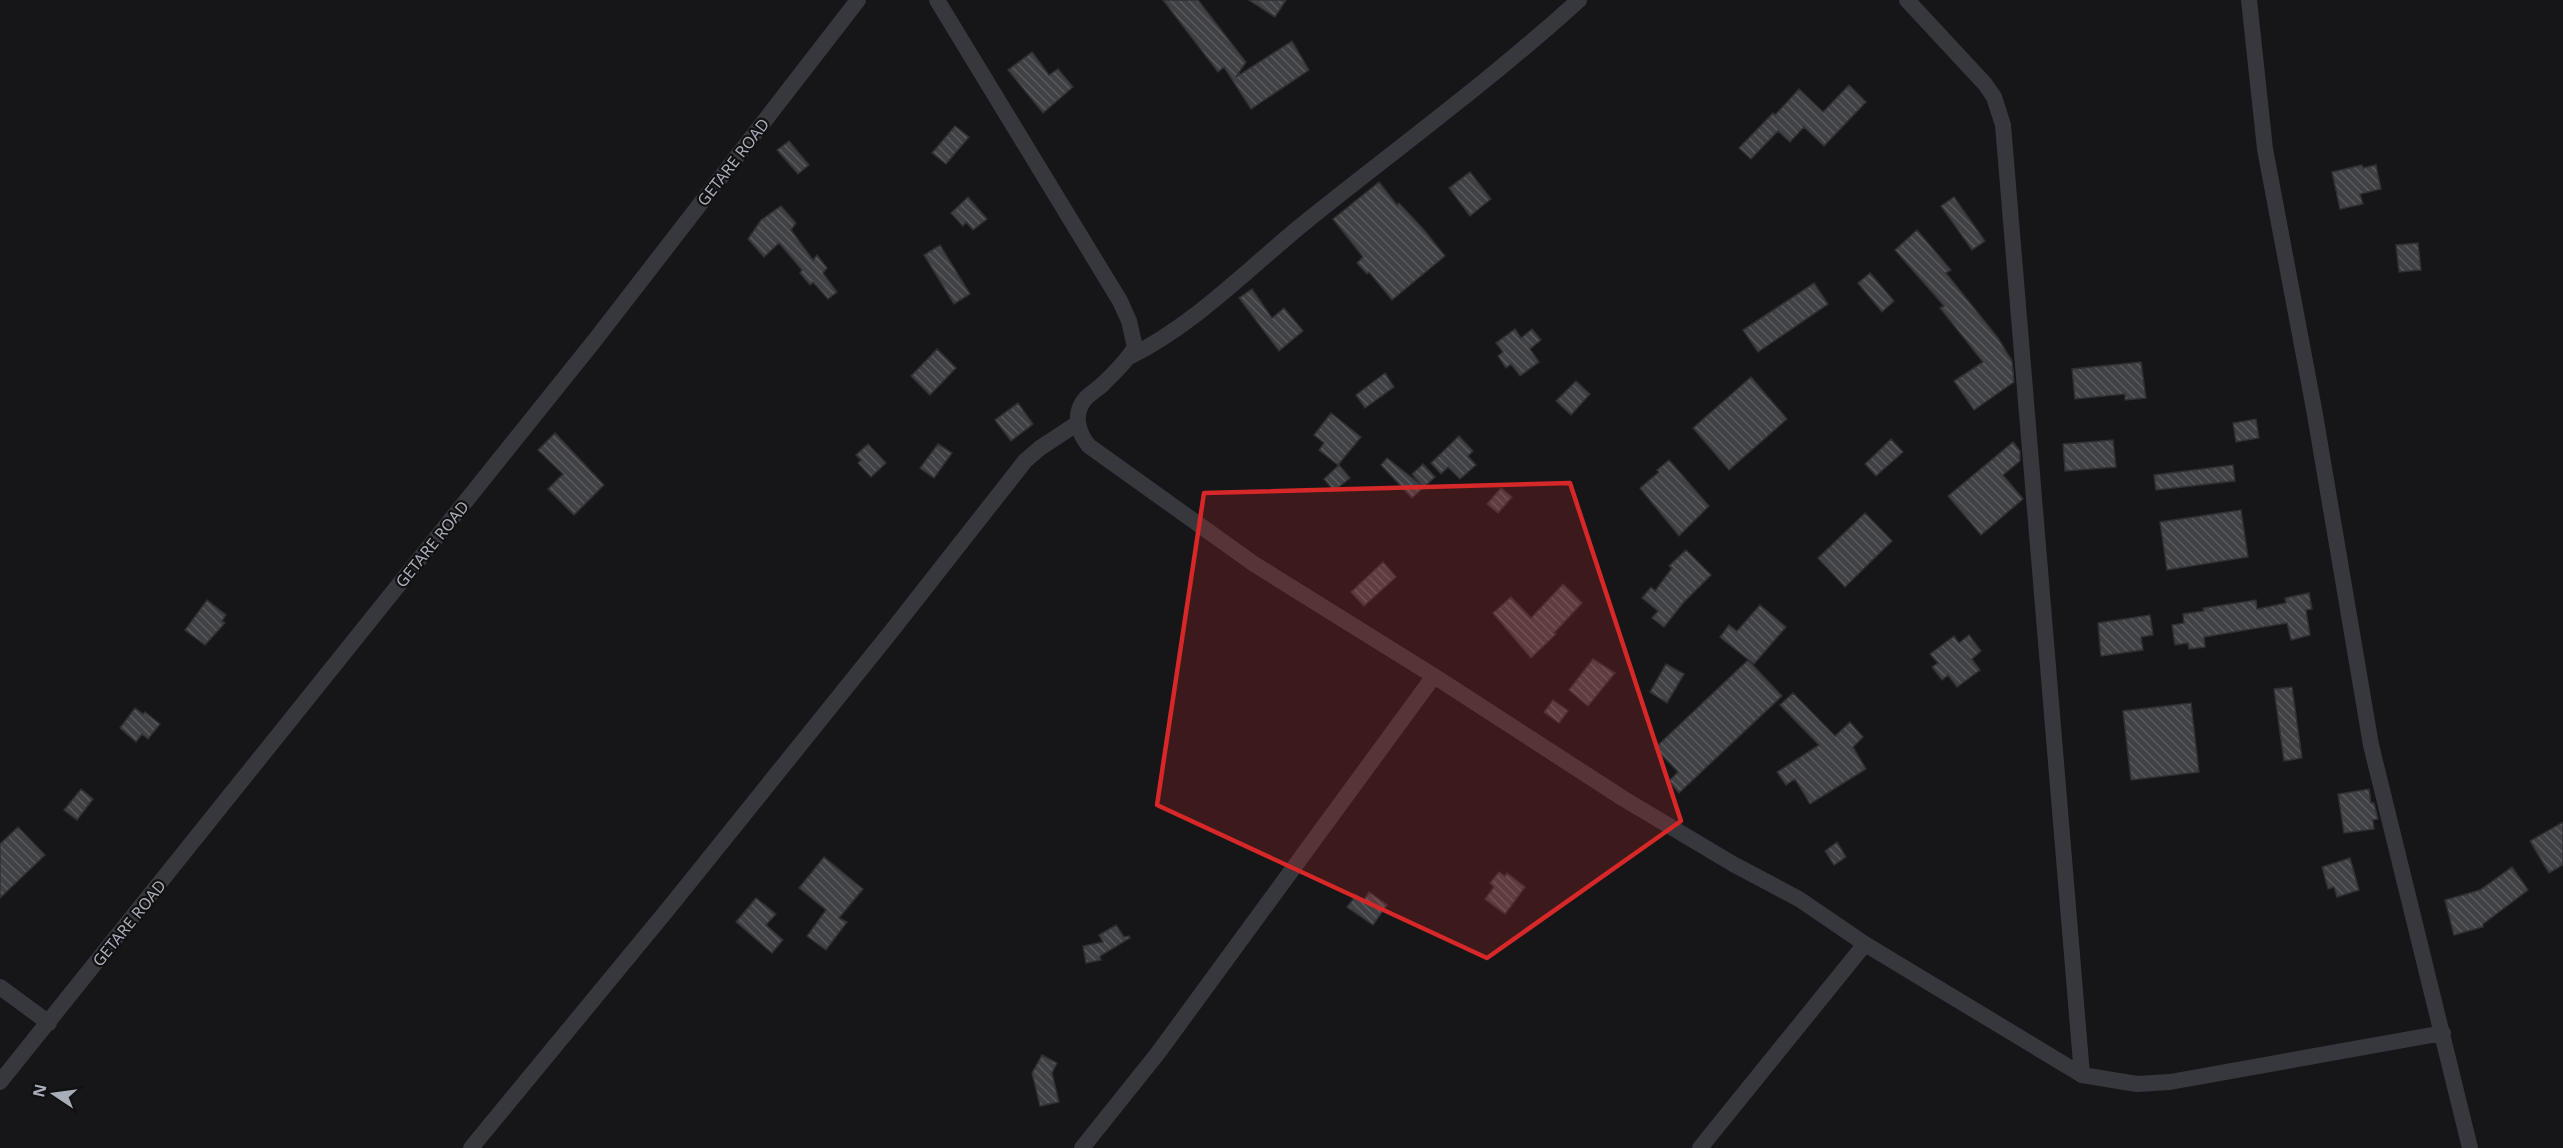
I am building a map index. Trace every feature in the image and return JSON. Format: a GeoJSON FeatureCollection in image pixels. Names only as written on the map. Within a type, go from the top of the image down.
{"type":"FeatureCollection","features":[{"type":"Feature","properties":{"kind":"street","name":"GETARE ROAD"},"geometry":{"type":"LineString","coordinates":[[0,1082],[595,340],[858,0]]}},
{"type":"Feature","properties":{"kind":"street"},"geometry":{"type":"LineString","coordinates":[[937,0],[1120,301],[1129,321],[1135,347],[1129,357],[1084,400],[1077,423],[1080,435],[1089,446],[1246,558],[1434,676],[1624,800],[1733,864],[1799,898],[1864,944],[2082,1075],[2137,1084],[2170,1082],[2444,1033]]}},
{"type":"Feature","properties":{"kind":"street"},"geometry":{"type":"LineString","coordinates":[[1129,357],[1156,344],[1198,311],[1389,155],[1520,54],[1579,0]]}},
{"type":"Feature","properties":{"kind":"street"},"geometry":{"type":"LineString","coordinates":[[1907,0],[1985,84],[1994,97],[2003,125],[2082,1075]]}},
{"type":"Feature","properties":{"kind":"street"},"geometry":{"type":"LineString","coordinates":[[2249,0],[2265,149],[2314,408],[2371,745],[2444,1033],[2470,1148]]}},
{"type":"Feature","properties":{"kind":"street"},"geometry":{"type":"LineString","coordinates":[[471,1148],[712,855],[1024,461],[1077,423]]}},
{"type":"Feature","properties":{"kind":"street"},"geometry":{"type":"LineString","coordinates":[[1082,1148],[1158,1053],[1434,676]]}},
{"type":"Feature","properties":{"kind":"street"},"geometry":{"type":"LineString","coordinates":[[1700,1148],[1864,944]]}},
{"type":"Feature","properties":{"kind":"street"},"geometry":{"type":"LineString","coordinates":[[0,987],[49,1023]]}},
{"type":"Feature","properties":{"kind":"highlighted area"},"geometry":{"type":"Polygon","coordinates":[[[1570,483],[1681,821],[1487,958],[1157,805],[1204,493],[1570,483]]]}},
{"type":"Feature","properties":{"kind":"building"},"geometry":{"type":"Polygon","coordinates":[[[1163,0],[1198,0],[1246,62],[1236,77],[1292,41],[1309,70],[1251,109],[1224,67],[1218,72],[1163,0]]]}},
{"type":"Feature","properties":{"kind":"building"},"geometry":{"type":"Polygon","coordinates":[[[1249,0],[1286,0],[1275,17],[1249,0]]]}},
{"type":"Feature","properties":{"kind":"building"},"geometry":{"type":"Polygon","coordinates":[[[1032,52],[1049,75],[1058,69],[1073,87],[1043,113],[1008,70],[1032,52]]]}},
{"type":"Feature","properties":{"kind":"building"},"geometry":{"type":"Polygon","coordinates":[[[1849,85],[1866,102],[1824,146],[1804,127],[1790,142],[1778,131],[1751,159],[1739,148],[1799,89],[1823,112],[1849,85]]]}},
{"type":"Feature","properties":{"kind":"building"},"geometry":{"type":"Polygon","coordinates":[[[955,126],[969,137],[946,164],[932,153],[955,126]]]}},
{"type":"Feature","properties":{"kind":"building"},"geometry":{"type":"Polygon","coordinates":[[[789,141],[809,165],[798,174],[777,150],[789,141]]]}},
{"type":"Feature","properties":{"kind":"building"},"geometry":{"type":"Polygon","coordinates":[[[2362,165],[2363,168],[2376,165],[2381,189],[2360,194],[2363,204],[2340,209],[2332,172],[2362,165]]]}},
{"type":"Feature","properties":{"kind":"building"},"geometry":{"type":"Polygon","coordinates":[[[1470,172],[1491,199],[1470,216],[1449,188],[1470,172]]]}},
{"type":"Feature","properties":{"kind":"building"},"geometry":{"type":"Polygon","coordinates":[[[1379,182],[1397,205],[1399,203],[1445,256],[1392,300],[1369,272],[1367,274],[1357,263],[1363,257],[1333,219],[1379,182]]]}},
{"type":"Feature","properties":{"kind":"building"},"geometry":{"type":"Polygon","coordinates":[[[968,197],[987,219],[973,230],[966,222],[963,226],[951,213],[968,197]]]}},
{"type":"Feature","properties":{"kind":"building"},"geometry":{"type":"Polygon","coordinates":[[[1954,197],[1985,241],[1972,250],[1941,206],[1954,197]]]}},
{"type":"Feature","properties":{"kind":"building"},"geometry":{"type":"Polygon","coordinates":[[[781,206],[796,223],[791,230],[813,260],[817,255],[827,268],[823,273],[837,292],[828,299],[813,282],[810,285],[800,273],[802,270],[779,243],[764,257],[748,239],[761,220],[781,206]]]}},
{"type":"Feature","properties":{"kind":"building"},"geometry":{"type":"Polygon","coordinates":[[[1917,230],[1951,270],[1946,273],[1998,338],[2012,361],[2014,382],[1974,410],[1954,381],[1983,362],[1940,308],[1944,306],[1895,250],[1917,230]]]}},
{"type":"Feature","properties":{"kind":"building"},"geometry":{"type":"Polygon","coordinates":[[[2418,243],[2421,270],[2399,272],[2396,245],[2418,243]]]}},
{"type":"Feature","properties":{"kind":"building"},"geometry":{"type":"Polygon","coordinates":[[[940,245],[970,294],[954,304],[924,255],[940,245]]]}},
{"type":"Feature","properties":{"kind":"building"},"geometry":{"type":"Polygon","coordinates":[[[1870,273],[1894,301],[1882,312],[1858,283],[1870,273]]]}},
{"type":"Feature","properties":{"kind":"building"},"geometry":{"type":"Polygon","coordinates":[[[1814,283],[1828,304],[1758,352],[1743,330],[1814,283]]]}},
{"type":"Feature","properties":{"kind":"building"},"geometry":{"type":"Polygon","coordinates":[[[1252,289],[1272,318],[1284,308],[1303,331],[1279,351],[1239,298],[1252,289]]]}},
{"type":"Feature","properties":{"kind":"building"},"geometry":{"type":"Polygon","coordinates":[[[1515,329],[1521,338],[1532,329],[1541,340],[1530,349],[1539,362],[1520,376],[1511,364],[1506,368],[1498,356],[1503,352],[1496,343],[1515,329]]]}},
{"type":"Feature","properties":{"kind":"building"},"geometry":{"type":"Polygon","coordinates":[[[937,349],[956,368],[930,395],[911,376],[937,349]]]}},
{"type":"Feature","properties":{"kind":"building"},"geometry":{"type":"Polygon","coordinates":[[[2141,362],[2146,398],[2125,400],[2125,394],[2075,399],[2072,369],[2141,362]]]}},
{"type":"Feature","properties":{"kind":"building"},"geometry":{"type":"Polygon","coordinates":[[[1385,373],[1394,387],[1365,408],[1356,395],[1385,373]]]}},
{"type":"Feature","properties":{"kind":"building"},"geometry":{"type":"Polygon","coordinates":[[[1751,377],[1787,419],[1729,470],[1693,428],[1751,377]]]}},
{"type":"Feature","properties":{"kind":"building"},"geometry":{"type":"Polygon","coordinates":[[[1576,381],[1590,394],[1571,415],[1556,401],[1576,381]]]}},
{"type":"Feature","properties":{"kind":"building"},"geometry":{"type":"Polygon","coordinates":[[[1018,403],[1033,424],[1011,441],[995,420],[1018,403]]]}},
{"type":"Feature","properties":{"kind":"building"},"geometry":{"type":"Polygon","coordinates":[[[1331,413],[1361,437],[1338,465],[1319,450],[1324,443],[1314,435],[1331,413]]]}},
{"type":"Feature","properties":{"kind":"building"},"geometry":{"type":"Polygon","coordinates":[[[2256,419],[2259,438],[2236,442],[2233,423],[2256,419]]]}},
{"type":"Feature","properties":{"kind":"building"},"geometry":{"type":"Polygon","coordinates":[[[555,433],[604,485],[574,515],[548,489],[563,474],[538,450],[555,433]]]}},
{"type":"Feature","properties":{"kind":"building"},"geometry":{"type":"Polygon","coordinates":[[[1459,436],[1473,451],[1468,456],[1476,465],[1460,479],[1448,467],[1441,474],[1431,463],[1459,436]]]}},
{"type":"Feature","properties":{"kind":"building"},"geometry":{"type":"Polygon","coordinates":[[[1891,439],[1903,452],[1876,476],[1865,464],[1891,439]]]}},
{"type":"Feature","properties":{"kind":"building"},"geometry":{"type":"Polygon","coordinates":[[[2113,440],[2116,467],[2065,471],[2063,444],[2113,440]]]}},
{"type":"Feature","properties":{"kind":"building"},"geometry":{"type":"Polygon","coordinates":[[[2013,442],[2020,451],[2020,461],[2003,475],[2023,499],[1981,535],[1948,496],[2013,442]]]}},
{"type":"Feature","properties":{"kind":"building"},"geometry":{"type":"Polygon","coordinates":[[[868,444],[886,463],[871,477],[858,463],[861,460],[856,455],[868,444]]]}},
{"type":"Feature","properties":{"kind":"building"},"geometry":{"type":"Polygon","coordinates":[[[938,444],[952,453],[934,478],[920,468],[938,444]]]}},
{"type":"Feature","properties":{"kind":"building"},"geometry":{"type":"Polygon","coordinates":[[[1387,458],[1421,485],[1412,474],[1423,464],[1435,477],[1412,498],[1381,465],[1387,458]]]}},
{"type":"Feature","properties":{"kind":"building"},"geometry":{"type":"Polygon","coordinates":[[[1669,460],[1709,506],[1679,536],[1640,488],[1669,460]]]}},
{"type":"Feature","properties":{"kind":"building"},"geometry":{"type":"Polygon","coordinates":[[[1339,465],[1350,478],[1334,491],[1324,479],[1339,465]]]}},
{"type":"Feature","properties":{"kind":"building"},"geometry":{"type":"Polygon","coordinates":[[[2233,465],[2235,481],[2156,490],[2154,475],[2233,465]]]}},
{"type":"Feature","properties":{"kind":"building"},"geometry":{"type":"Polygon","coordinates":[[[1501,488],[1512,497],[1498,513],[1487,504],[1501,488]]]}},
{"type":"Feature","properties":{"kind":"building"},"geometry":{"type":"Polygon","coordinates":[[[2241,510],[2248,557],[2167,570],[2160,522],[2241,510]]]}},
{"type":"Feature","properties":{"kind":"building"},"geometry":{"type":"Polygon","coordinates":[[[1865,513],[1892,541],[1845,587],[1818,558],[1865,513]]]}},
{"type":"Feature","properties":{"kind":"building"},"geometry":{"type":"Polygon","coordinates":[[[1686,550],[1711,575],[1684,602],[1664,627],[1652,618],[1658,611],[1642,598],[1651,587],[1655,591],[1672,568],[1669,566],[1686,550]]]}},
{"type":"Feature","properties":{"kind":"building"},"geometry":{"type":"Polygon","coordinates":[[[1383,562],[1396,577],[1364,606],[1351,592],[1383,562]]]}},
{"type":"Feature","properties":{"kind":"building"},"geometry":{"type":"Polygon","coordinates":[[[1563,584],[1582,603],[1554,633],[1556,634],[1531,658],[1493,613],[1511,597],[1531,618],[1563,584]]]}},
{"type":"Feature","properties":{"kind":"building"},"geometry":{"type":"Polygon","coordinates":[[[2309,593],[2312,609],[2306,610],[2310,635],[2291,640],[2287,623],[2204,637],[2205,647],[2189,649],[2188,643],[2175,645],[2172,625],[2184,623],[2183,614],[2204,611],[2203,608],[2256,600],[2257,609],[2286,603],[2285,598],[2309,593]]]}},
{"type":"Feature","properties":{"kind":"building"},"geometry":{"type":"Polygon","coordinates":[[[207,600],[226,615],[222,621],[225,623],[205,645],[185,630],[207,600]]]}},
{"type":"Feature","properties":{"kind":"building"},"geometry":{"type":"Polygon","coordinates":[[[1760,605],[1786,627],[1754,664],[1720,637],[1729,625],[1737,631],[1760,605]]]}},
{"type":"Feature","properties":{"kind":"building"},"geometry":{"type":"Polygon","coordinates":[[[2150,615],[2153,635],[2141,637],[2143,650],[2101,656],[2098,623],[2150,615]]]}},
{"type":"Feature","properties":{"kind":"building"},"geometry":{"type":"Polygon","coordinates":[[[1969,635],[1981,651],[1972,659],[1980,670],[1957,687],[1948,675],[1942,680],[1932,667],[1938,663],[1930,654],[1954,636],[1959,643],[1969,635]]]}},
{"type":"Feature","properties":{"kind":"building"},"geometry":{"type":"Polygon","coordinates":[[[1593,659],[1615,673],[1588,706],[1569,690],[1593,659]]]}},
{"type":"Feature","properties":{"kind":"building"},"geometry":{"type":"Polygon","coordinates":[[[1748,660],[1782,696],[1679,793],[1669,781],[1678,772],[1655,748],[1748,660]]]}},
{"type":"Feature","properties":{"kind":"building"},"geometry":{"type":"Polygon","coordinates":[[[1666,664],[1684,674],[1667,703],[1650,692],[1666,664]]]}},
{"type":"Feature","properties":{"kind":"building"},"geometry":{"type":"Polygon","coordinates":[[[2292,687],[2302,758],[2284,761],[2274,689],[2292,687]]]}},
{"type":"Feature","properties":{"kind":"building"},"geometry":{"type":"Polygon","coordinates":[[[1793,693],[1835,736],[1850,722],[1863,737],[1853,747],[1866,769],[1810,804],[1795,779],[1786,785],[1777,772],[1819,745],[1780,705],[1793,693]]]}},
{"type":"Feature","properties":{"kind":"building"},"geometry":{"type":"Polygon","coordinates":[[[1553,700],[1568,711],[1559,723],[1544,712],[1553,700]]]}},
{"type":"Feature","properties":{"kind":"building"},"geometry":{"type":"Polygon","coordinates":[[[2191,703],[2199,772],[2131,780],[2123,711],[2191,703]]]}},
{"type":"Feature","properties":{"kind":"building"},"geometry":{"type":"Polygon","coordinates":[[[135,708],[143,714],[145,712],[160,724],[148,739],[142,734],[136,742],[120,728],[135,708]]]}},
{"type":"Feature","properties":{"kind":"building"},"geometry":{"type":"Polygon","coordinates":[[[81,789],[93,799],[77,820],[64,810],[81,789]]]}},
{"type":"Feature","properties":{"kind":"building"},"geometry":{"type":"Polygon","coordinates":[[[2369,789],[2371,803],[2374,803],[2378,819],[2373,820],[2374,829],[2344,833],[2338,794],[2369,789]]]}},
{"type":"Feature","properties":{"kind":"building"},"geometry":{"type":"Polygon","coordinates":[[[2563,822],[2563,865],[2549,873],[2530,841],[2563,822]]]}},
{"type":"Feature","properties":{"kind":"building"},"geometry":{"type":"Polygon","coordinates":[[[18,827],[45,855],[0,898],[0,844],[18,827]]]}},
{"type":"Feature","properties":{"kind":"building"},"geometry":{"type":"Polygon","coordinates":[[[1837,842],[1846,857],[1834,865],[1825,851],[1837,842]]]}},
{"type":"Feature","properties":{"kind":"building"},"geometry":{"type":"Polygon","coordinates":[[[824,857],[863,889],[839,918],[847,922],[826,950],[807,936],[826,910],[799,888],[824,857]]]}},
{"type":"Feature","properties":{"kind":"building"},"geometry":{"type":"Polygon","coordinates":[[[2350,858],[2359,890],[2337,897],[2334,887],[2328,889],[2322,867],[2350,858]]]}},
{"type":"Feature","properties":{"kind":"building"},"geometry":{"type":"Polygon","coordinates":[[[2512,867],[2528,890],[2483,924],[2483,927],[2454,935],[2445,900],[2480,890],[2512,867]]]}},
{"type":"Feature","properties":{"kind":"building"},"geometry":{"type":"Polygon","coordinates":[[[1499,872],[1505,876],[1507,873],[1525,887],[1505,914],[1485,899],[1494,887],[1490,883],[1499,872]]]}},
{"type":"Feature","properties":{"kind":"building"},"geometry":{"type":"Polygon","coordinates":[[[1369,892],[1387,905],[1373,925],[1347,907],[1356,895],[1364,900],[1369,892]]]}},
{"type":"Feature","properties":{"kind":"building"},"geometry":{"type":"Polygon","coordinates":[[[756,898],[776,914],[766,925],[783,940],[772,953],[736,922],[756,898]]]}},
{"type":"Feature","properties":{"kind":"building"},"geometry":{"type":"Polygon","coordinates":[[[1116,925],[1124,937],[1129,936],[1130,938],[1100,956],[1101,960],[1086,963],[1083,946],[1103,942],[1099,935],[1116,925]]]}},
{"type":"Feature","properties":{"kind":"building"},"geometry":{"type":"Polygon","coordinates":[[[1042,1055],[1057,1063],[1052,1073],[1059,1102],[1040,1106],[1032,1073],[1042,1055]]]}}]}
